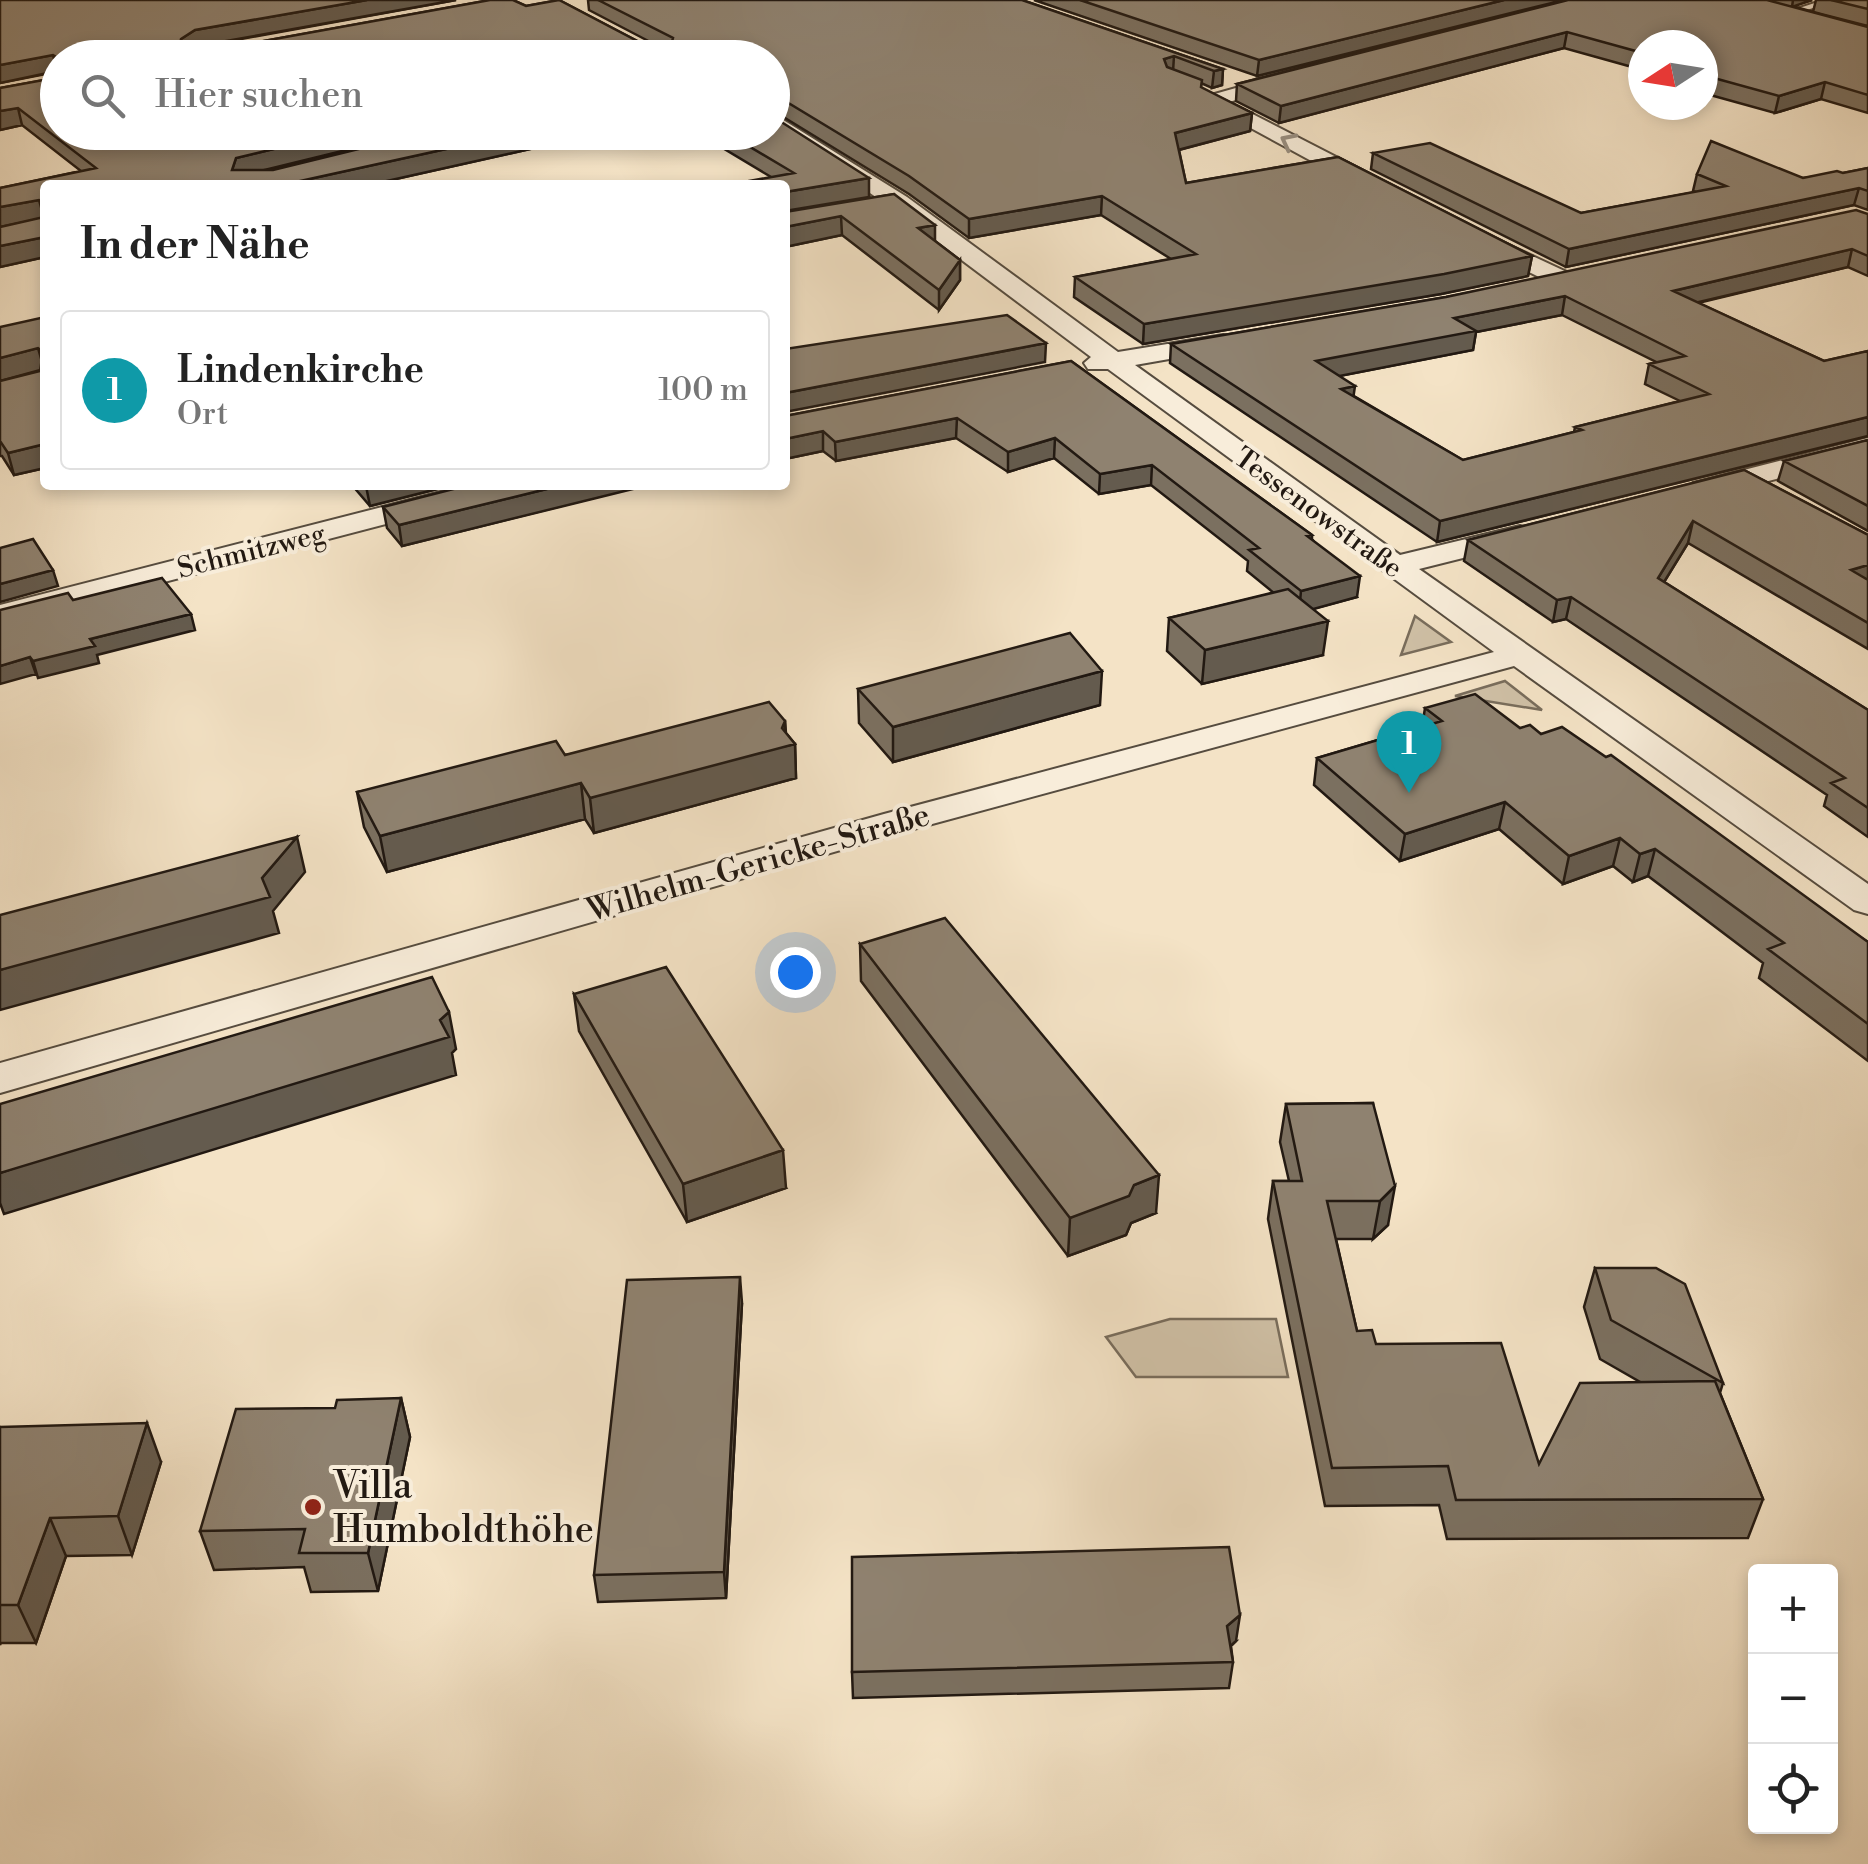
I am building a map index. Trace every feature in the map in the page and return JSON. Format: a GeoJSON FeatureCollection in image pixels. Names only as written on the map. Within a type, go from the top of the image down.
{"type":"FeatureCollection","features":[{"type":"Feature","properties":{"kind":"street"},"geometry":{"type":"LineString","coordinates":[[1776,12],[1818,22]]}},
{"type":"Feature","properties":{"kind":"street"},"geometry":{"type":"LineString","coordinates":[[1316,72],[1210,96],[1398,198]]}},
{"type":"Feature","properties":{"kind":"street"},"geometry":{"type":"LineString","coordinates":[[1232,78],[1257,87]]}},
{"type":"Feature","properties":{"kind":"street","name":"Tessenowstraße"},"geometry":{"type":"LineString","coordinates":[[790,131],[899,202],[1110,361],[1868,902]]}},
{"type":"Feature","properties":{"kind":"street"},"geometry":{"type":"LineString","coordinates":[[858,209],[899,202]]}},
{"type":"Feature","properties":{"kind":"street"},"geometry":{"type":"LineString","coordinates":[[1464,230],[1572,278],[1528,287]]}},
{"type":"Feature","properties":{"kind":"street"},"geometry":{"type":"LineString","coordinates":[[1066,370],[1240,340]]}},
{"type":"Feature","properties":{"kind":"street"},"geometry":{"type":"LineString","coordinates":[[1672,497],[1868,446]]}},
{"type":"Feature","properties":{"kind":"street"},"geometry":{"type":"LineString","coordinates":[[1745,478],[1776,496]]}},
{"type":"Feature","properties":{"kind":"street","name":"Schmitzweg"},"geometry":{"type":"LineString","coordinates":[[0,614],[483,490]]}},
{"type":"Feature","properties":{"kind":"street"},"geometry":{"type":"LineString","coordinates":[[1394,566],[1544,529]]}},
{"type":"Feature","properties":{"kind":"street","name":"Wilhelm-Gericke-Straße"},"geometry":{"type":"LineString","coordinates":[[0,1078],[897,822],[1519,655]]}},
{"type":"Feature","properties":{"kind":"lane"},"geometry":{"type":"LineString","coordinates":[[1776,12],[1834,0]]}},
{"type":"Feature","properties":{"kind":"shaded area"},"geometry":{"type":"Polygon","coordinates":[[[1415,616],[1451,642],[1401,655],[1415,616]]]}},
{"type":"Feature","properties":{"kind":"shaded area"},"geometry":{"type":"Polygon","coordinates":[[[1505,681],[1542,710],[1455,696],[1505,681]]]}},
{"type":"Feature","properties":{"kind":"shaded area"},"geometry":{"type":"Polygon","coordinates":[[[1170,1319],[1276,1319],[1288,1377],[1136,1377],[1106,1337],[1170,1319]]]}},
{"type":"Feature","properties":{"kind":"building"},"geometry":{"type":"Polygon","coordinates":[[[0,0],[367,0],[195,30],[181,40],[40,40],[40,57],[0,65],[0,0]]]}},
{"type":"Feature","properties":{"kind":"building"},"geometry":{"type":"Polygon","coordinates":[[[490,0],[513,0],[526,6],[559,0],[635,40],[270,40],[490,0]]]}},
{"type":"Feature","properties":{"kind":"building"},"geometry":{"type":"Polygon","coordinates":[[[598,0],[1022,0],[1223,69],[1214,71],[1174,56],[1164,59],[1167,67],[1202,80],[1201,87],[1252,113],[1175,133],[1186,183],[1338,157],[1532,256],[1144,324],[1075,277],[1196,254],[1102,196],[969,219],[909,176],[790,104],[790,40],[672,40],[598,0]]]}},
{"type":"Feature","properties":{"kind":"building"},"geometry":{"type":"Polygon","coordinates":[[[1080,0],[1504,0],[1259,60],[1080,0]]]}},
{"type":"Feature","properties":{"kind":"building"},"geometry":{"type":"Polygon","coordinates":[[[1568,0],[1767,0],[1868,27],[1868,95],[1825,82],[1779,96],[1718,79],[1718,30],[1628,30],[1628,49],[1567,32],[1281,106],[1237,84],[1568,0]]]}},
{"type":"Feature","properties":{"kind":"building"},"geometry":{"type":"Polygon","coordinates":[[[1831,0],[1868,0],[1868,9],[1831,0]]]}},
{"type":"Feature","properties":{"kind":"building"},"geometry":{"type":"Polygon","coordinates":[[[40,81],[40,125],[18,108],[0,111],[0,88],[40,81]]]}},
{"type":"Feature","properties":{"kind":"building"},"geometry":{"type":"Polygon","coordinates":[[[790,128],[869,178],[790,191],[790,180],[755,180],[794,173],[755,150],[790,150],[790,128]]]}},
{"type":"Feature","properties":{"kind":"building"},"geometry":{"type":"Polygon","coordinates":[[[1711,141],[1803,178],[1868,168],[1868,191],[1859,188],[1569,249],[1373,153],[1430,143],[1581,213],[1726,186],[1697,174],[1711,141]]]}},
{"type":"Feature","properties":{"kind":"building"},"geometry":{"type":"Polygon","coordinates":[[[73,150],[269,150],[236,158],[232,170],[273,170],[355,150],[442,150],[305,180],[40,180],[40,201],[0,207],[0,188],[96,168],[73,150]]]}},
{"type":"Feature","properties":{"kind":"building"},"geometry":{"type":"Polygon","coordinates":[[[894,194],[935,225],[918,228],[960,260],[939,290],[841,216],[790,226],[790,211],[894,194]]]}},
{"type":"Feature","properties":{"kind":"building"},"geometry":{"type":"Polygon","coordinates":[[[1856,210],[1868,214],[1868,256],[1852,249],[1673,291],[1824,361],[1868,351],[1868,417],[1440,521],[1171,344],[1446,297],[1856,210]],[[1565,296],[1454,318],[1476,331],[1316,361],[1355,386],[1341,389],[1463,460],[1709,394],[1649,364],[1685,356],[1565,296]]]}},
{"type":"Feature","properties":{"kind":"building"},"geometry":{"type":"Polygon","coordinates":[[[40,218],[40,238],[0,246],[0,227],[40,218]]]}},
{"type":"Feature","properties":{"kind":"building"},"geometry":{"type":"Polygon","coordinates":[[[1007,315],[1046,343],[790,392],[790,348],[1007,315]]]}},
{"type":"Feature","properties":{"kind":"building"},"geometry":{"type":"Polygon","coordinates":[[[40,318],[40,350],[0,358],[0,327],[40,318]]]}},
{"type":"Feature","properties":{"kind":"building"},"geometry":{"type":"Polygon","coordinates":[[[1071,361],[1312,535],[1307,536],[1360,576],[1301,591],[1249,550],[1259,548],[1152,465],[1100,474],[1055,438],[1008,452],[957,418],[835,442],[823,431],[790,438],[790,415],[1071,361]]]}},
{"type":"Feature","properties":{"kind":"building"},"geometry":{"type":"Polygon","coordinates":[[[40,371],[40,445],[8,453],[0,441],[0,381],[40,371]]]}},
{"type":"Feature","properties":{"kind":"building"},"geometry":{"type":"Polygon","coordinates":[[[1868,440],[1868,506],[1784,461],[1868,440]]]}},
{"type":"Feature","properties":{"kind":"building"},"geometry":{"type":"Polygon","coordinates":[[[1744,470],[1868,535],[1868,565],[1851,570],[1868,580],[1868,623],[1693,521],[1658,578],[1868,710],[1868,808],[1831,783],[1845,778],[1571,597],[1557,600],[1468,540],[1744,470]]]}},
{"type":"Feature","properties":{"kind":"building"},"geometry":{"type":"Polygon","coordinates":[[[449,490],[542,490],[399,525],[383,507],[449,490]]]}},
{"type":"Feature","properties":{"kind":"building"},"geometry":{"type":"Polygon","coordinates":[[[33,539],[53,570],[0,584],[0,548],[33,539]]]}},
{"type":"Feature","properties":{"kind":"building"},"geometry":{"type":"Polygon","coordinates":[[[162,578],[191,614],[90,639],[95,646],[0,666],[0,610],[68,593],[73,600],[162,578]]]}},
{"type":"Feature","properties":{"kind":"building"},"geometry":{"type":"Polygon","coordinates":[[[1288,589],[1328,621],[1205,650],[1169,618],[1288,589]]]}},
{"type":"Feature","properties":{"kind":"building"},"geometry":{"type":"Polygon","coordinates":[[[1070,633],[1102,671],[893,727],[858,689],[1070,633]]]}},
{"type":"Feature","properties":{"kind":"building"},"geometry":{"type":"Polygon","coordinates":[[[1475,694],[1520,728],[1530,725],[1541,734],[1562,727],[1606,757],[1611,755],[1868,942],[1868,1024],[1768,949],[1784,943],[1655,849],[1640,854],[1620,838],[1569,856],[1505,802],[1405,834],[1317,758],[1442,721],[1425,708],[1475,694]]]}},
{"type":"Feature","properties":{"kind":"building"},"geometry":{"type":"Polygon","coordinates":[[[769,702],[785,721],[782,728],[795,744],[590,798],[581,783],[380,836],[357,792],[556,741],[565,755],[769,702]]]}},
{"type":"Feature","properties":{"kind":"building"},"geometry":{"type":"Polygon","coordinates":[[[297,837],[262,878],[270,897],[0,970],[0,915],[297,837]]]}},
{"type":"Feature","properties":{"kind":"building"},"geometry":{"type":"Polygon","coordinates":[[[945,918],[1159,1175],[1134,1185],[1129,1196],[1070,1218],[860,944],[945,918]]]}},
{"type":"Feature","properties":{"kind":"building"},"geometry":{"type":"Polygon","coordinates":[[[666,967],[783,1150],[683,1184],[574,994],[666,967]]]}},
{"type":"Feature","properties":{"kind":"building"},"geometry":{"type":"Polygon","coordinates":[[[432,977],[449,1012],[440,1020],[449,1037],[0,1173],[0,1104],[432,977]]]}},
{"type":"Feature","properties":{"kind":"building"},"geometry":{"type":"Polygon","coordinates":[[[1373,1103],[1395,1186],[1380,1201],[1327,1201],[1357,1331],[1372,1330],[1376,1344],[1501,1343],[1539,1464],[1580,1383],[1715,1381],[1763,1499],[1456,1500],[1448,1466],[1332,1468],[1273,1181],[1302,1181],[1286,1104],[1373,1103]]]}},
{"type":"Feature","properties":{"kind":"building"},"geometry":{"type":"Polygon","coordinates":[[[1595,1268],[1656,1268],[1685,1284],[1723,1383],[1611,1320],[1595,1268]]]}},
{"type":"Feature","properties":{"kind":"building"},"geometry":{"type":"Polygon","coordinates":[[[740,1277],[724,1572],[594,1575],[627,1280],[740,1277]]]}},
{"type":"Feature","properties":{"kind":"building","name":"Villa Humboldthöhe"},"geometry":{"type":"Polygon","coordinates":[[[401,1398],[368,1553],[299,1553],[305,1529],[200,1531],[236,1409],[335,1408],[337,1400],[401,1398]]]}},
{"type":"Feature","properties":{"kind":"building"},"geometry":{"type":"Polygon","coordinates":[[[147,1423],[118,1516],[50,1518],[18,1605],[0,1605],[0,1427],[147,1423]]]}},
{"type":"Feature","properties":{"kind":"building"},"geometry":{"type":"Polygon","coordinates":[[[1229,1547],[1240,1615],[1227,1626],[1233,1662],[852,1672],[852,1557],[1229,1547]]]}},
{"type":"Feature","properties":{"kind":"place","name":"Lindenkirche"},"geometry":{"type":"Point","coordinates":[1409,793]}},
{"type":"Feature","properties":{"kind":"place","name":"Villa Humboldthöhe"},"geometry":{"type":"Point","coordinates":[313,1507]}}]}
